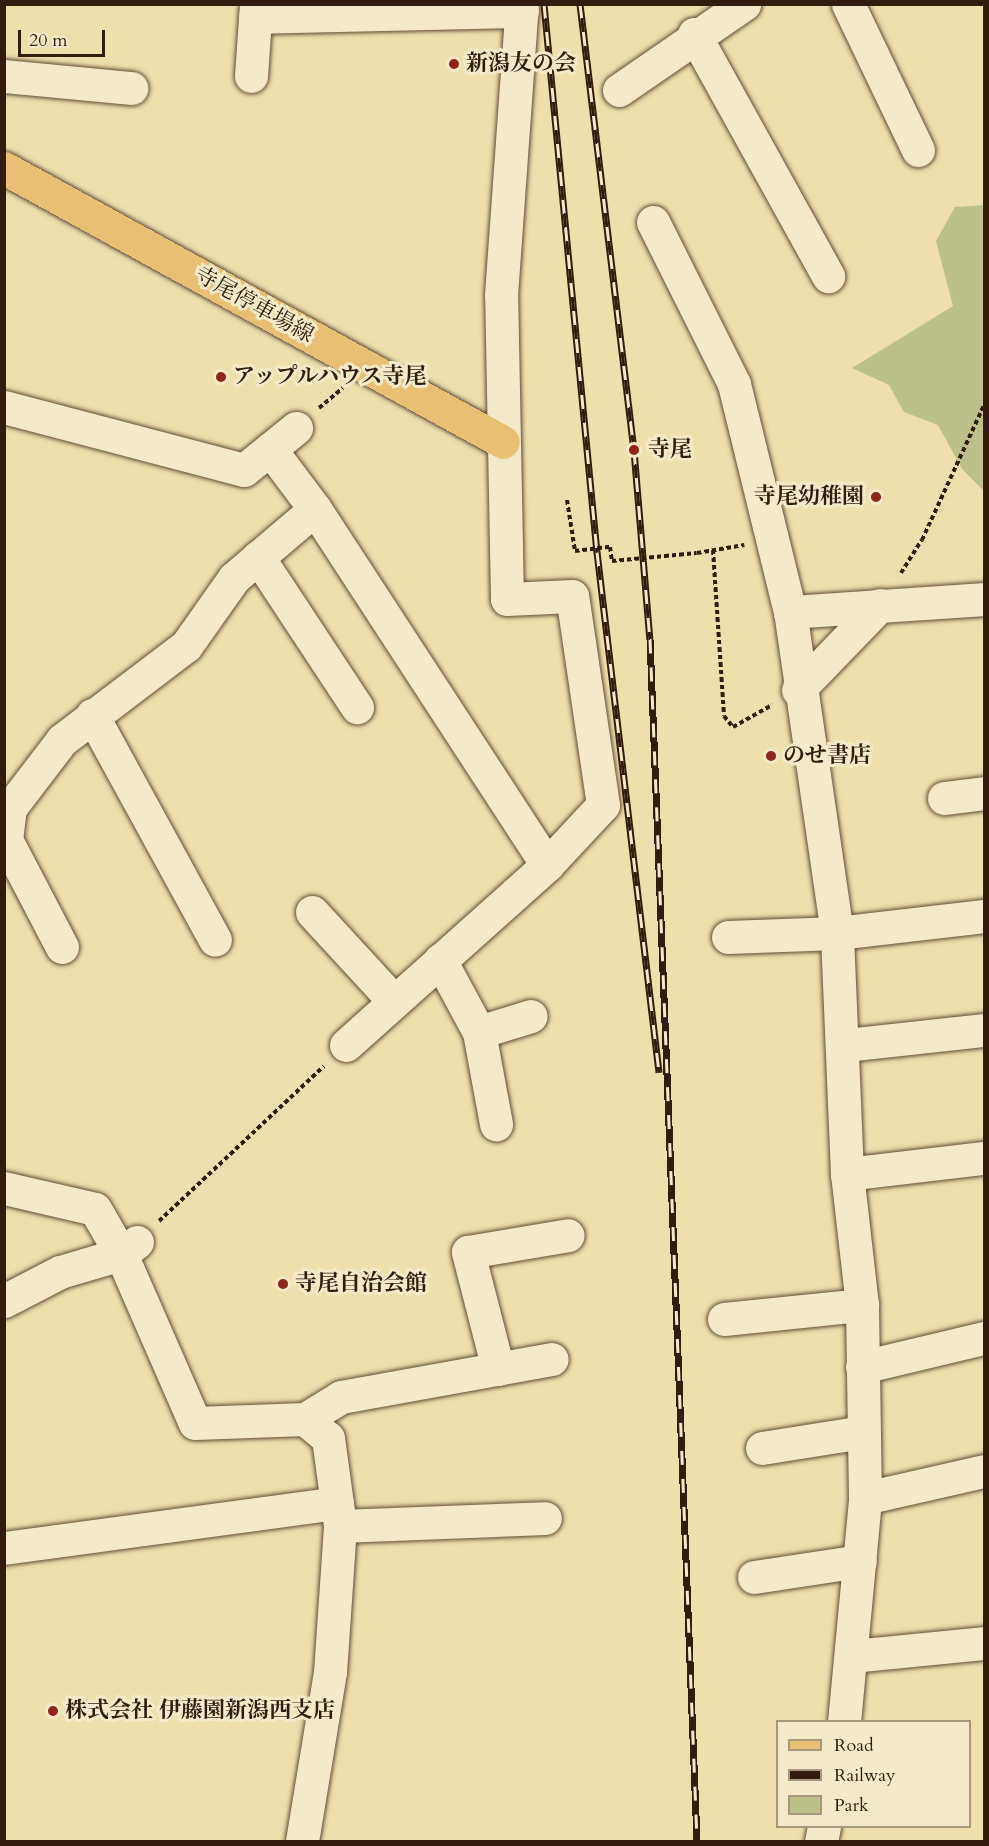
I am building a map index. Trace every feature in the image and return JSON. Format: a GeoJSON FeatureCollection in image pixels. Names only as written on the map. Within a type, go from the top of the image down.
{"type":"FeatureCollection","features":[{"type":"Feature","properties":{"kind":"main road","name":"寺尾停車場線"},"geometry":{"type":"LineString","coordinates":[[4,168],[503,442]]}},
{"type":"Feature","properties":{"kind":"street"},"geometry":{"type":"LineString","coordinates":[[619,90],[694,34],[744,4]]}},
{"type":"Feature","properties":{"kind":"street"},"geometry":{"type":"LineString","coordinates":[[848,4],[918,150]]}},
{"type":"Feature","properties":{"kind":"street"},"geometry":{"type":"LineString","coordinates":[[251,76],[256,11],[522,8],[501,295],[507,599],[572,596],[603,805],[547,866],[393,1000],[346,1045]]}},
{"type":"Feature","properties":{"kind":"street"},"geometry":{"type":"LineString","coordinates":[[694,34],[828,276]]}},
{"type":"Feature","properties":{"kind":"street"},"geometry":{"type":"LineString","coordinates":[[4,76],[131,88]]}},
{"type":"Feature","properties":{"kind":"street"},"geometry":{"type":"LineString","coordinates":[[653,222],[734,384],[790,612],[798,690],[825,822],[837,933],[845,1045],[847,1174],[862,1305],[865,1498],[844,1720]]}},
{"type":"Feature","properties":{"kind":"street"},"geometry":{"type":"LineString","coordinates":[[4,407],[244,470],[296,429]]}},
{"type":"Feature","properties":{"kind":"street"},"geometry":{"type":"LineString","coordinates":[[270,449],[315,509],[547,866]]}},
{"type":"Feature","properties":{"kind":"street"},"geometry":{"type":"LineString","coordinates":[[62,947],[6,840],[7,810],[62,740],[186,646],[234,578],[315,509]]}},
{"type":"Feature","properties":{"kind":"street"},"geometry":{"type":"LineString","coordinates":[[258,557],[357,706]]}},
{"type":"Feature","properties":{"kind":"street"},"geometry":{"type":"LineString","coordinates":[[790,612],[984,599]]}},
{"type":"Feature","properties":{"kind":"street"},"geometry":{"type":"LineString","coordinates":[[798,690],[880,605]]}},
{"type":"Feature","properties":{"kind":"street"},"geometry":{"type":"LineString","coordinates":[[92,715],[216,940]]}},
{"type":"Feature","properties":{"kind":"street"},"geometry":{"type":"LineString","coordinates":[[944,798],[984,793]]}},
{"type":"Feature","properties":{"kind":"street"},"geometry":{"type":"LineString","coordinates":[[312,912],[393,1000]]}},
{"type":"Feature","properties":{"kind":"street"},"geometry":{"type":"LineString","coordinates":[[729,937],[837,933],[984,916]]}},
{"type":"Feature","properties":{"kind":"street"},"geometry":{"type":"LineString","coordinates":[[440,960],[479,1032],[496,1124]]}},
{"type":"Feature","properties":{"kind":"street"},"geometry":{"type":"LineString","coordinates":[[479,1032],[531,1016]]}},
{"type":"Feature","properties":{"kind":"street"},"geometry":{"type":"LineString","coordinates":[[845,1045],[984,1030]]}},
{"type":"Feature","properties":{"kind":"street"},"geometry":{"type":"LineString","coordinates":[[847,1174],[984,1158]]}},
{"type":"Feature","properties":{"kind":"street"},"geometry":{"type":"LineString","coordinates":[[4,1188],[95,1209],[129,1248],[195,1423],[305,1419],[341,1397],[552,1359]]}},
{"type":"Feature","properties":{"kind":"street"},"geometry":{"type":"LineString","coordinates":[[498,1369],[468,1252],[568,1235]]}},
{"type":"Feature","properties":{"kind":"street"},"geometry":{"type":"LineString","coordinates":[[4,1301],[60,1272],[129,1248]]}},
{"type":"Feature","properties":{"kind":"street"},"geometry":{"type":"LineString","coordinates":[[724,1319],[862,1305]]}},
{"type":"Feature","properties":{"kind":"street"},"geometry":{"type":"LineString","coordinates":[[862,1367],[984,1338]]}},
{"type":"Feature","properties":{"kind":"street"},"geometry":{"type":"LineString","coordinates":[[302,1842],[330,1672],[338,1514],[328,1438],[305,1419]]}},
{"type":"Feature","properties":{"kind":"street"},"geometry":{"type":"LineString","coordinates":[[762,1448],[863,1432]]}},
{"type":"Feature","properties":{"kind":"street"},"geometry":{"type":"LineString","coordinates":[[865,1498],[984,1471]]}},
{"type":"Feature","properties":{"kind":"street"},"geometry":{"type":"LineString","coordinates":[[4,1548],[338,1514],[545,1518]]}},
{"type":"Feature","properties":{"kind":"street"},"geometry":{"type":"LineString","coordinates":[[754,1577],[860,1561]]}},
{"type":"Feature","properties":{"kind":"street"},"geometry":{"type":"LineString","coordinates":[[852,1656],[984,1643]]}},
{"type":"Feature","properties":{"kind":"path"},"geometry":{"type":"LineString","coordinates":[[296,429],[367,368]]}},
{"type":"Feature","properties":{"kind":"path"},"geometry":{"type":"LineString","coordinates":[[880,605],[922,540],[984,405]]}},
{"type":"Feature","properties":{"kind":"path"},"geometry":{"type":"LineString","coordinates":[[567,500],[575,551],[610,547],[612,561],[698,553],[774,540]]}},
{"type":"Feature","properties":{"kind":"path"},"geometry":{"type":"LineString","coordinates":[[713,550],[724,716],[733,727],[798,690]]}},
{"type":"Feature","properties":{"kind":"path"},"geometry":{"type":"LineString","coordinates":[[129,1248],[346,1045]]}},
{"type":"Feature","properties":{"kind":"green space"},"geometry":{"type":"Polygon","coordinates":[[[984,205],[984,491],[962,469],[938,425],[904,412],[889,385],[852,368],[953,306],[936,241],[955,207],[984,205]]]}},
{"type":"Feature","properties":{"kind":"railway"},"geometry":{"type":"LineString","coordinates":[[544,4],[597,552],[659,1072]]}},
{"type":"Feature","properties":{"kind":"railway"},"geometry":{"type":"LineString","coordinates":[[580,4],[634,450],[650,639],[697,1842]]}},
{"type":"Feature","properties":{"kind":"place","name":"新潟友の会"},"geometry":{"type":"Point","coordinates":[454,64]}},
{"type":"Feature","properties":{"kind":"place","name":"アップルハウス寺尾"},"geometry":{"type":"Point","coordinates":[221,377]}},
{"type":"Feature","properties":{"kind":"place","name":"寺尾"},"geometry":{"type":"Point","coordinates":[634,450]}},
{"type":"Feature","properties":{"kind":"place","name":"寺尾幼稚園"},"geometry":{"type":"Point","coordinates":[876,497]}},
{"type":"Feature","properties":{"kind":"place","name":"のせ書店"},"geometry":{"type":"Point","coordinates":[771,756]}},
{"type":"Feature","properties":{"kind":"place","name":"寺尾自治会館"},"geometry":{"type":"Point","coordinates":[283,1284]}},
{"type":"Feature","properties":{"kind":"place","name":"株式会社 伊藤園新潟西支店"},"geometry":{"type":"Point","coordinates":[53,1711]}}]}
